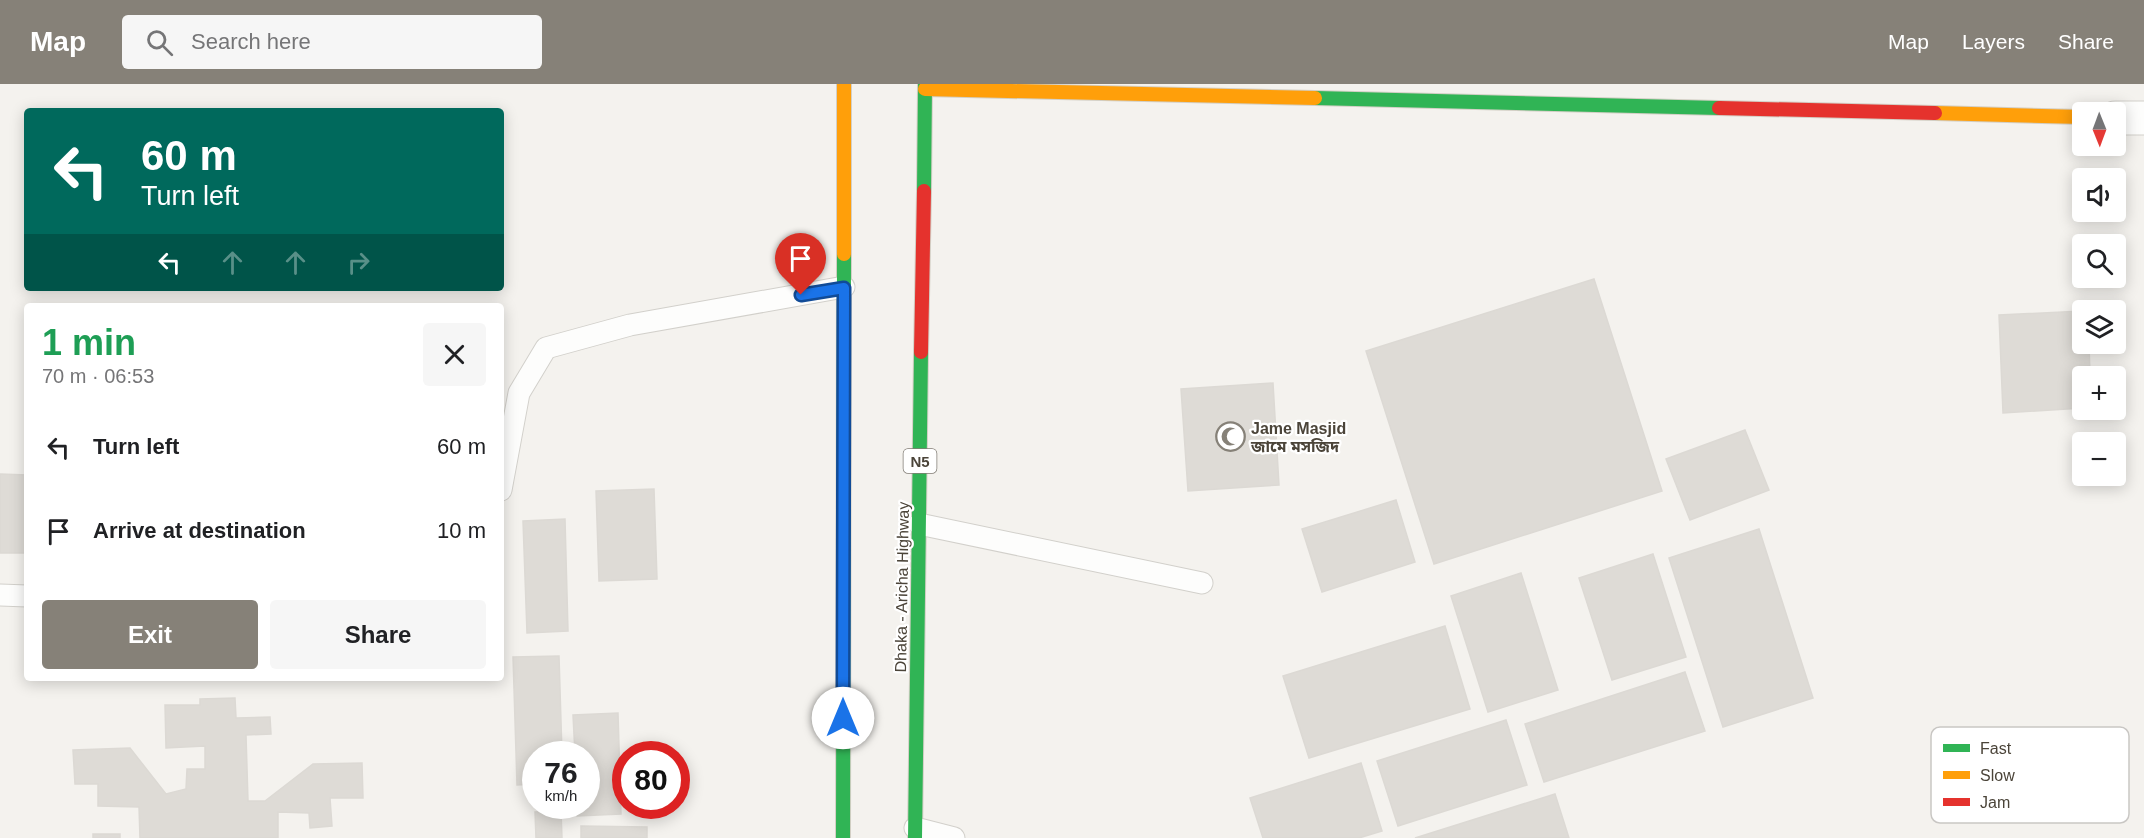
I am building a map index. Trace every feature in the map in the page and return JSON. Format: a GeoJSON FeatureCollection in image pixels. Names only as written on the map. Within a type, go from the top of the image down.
{"type":"FeatureCollection","features":[{"type":"Feature","properties":{"kind":"main road"},"geometry":{"type":"LineString","coordinates":[[843,838],[844,84]]}},
{"type":"Feature","properties":{"kind":"main road"},"geometry":{"type":"LineString","coordinates":[[925,87],[1424,93],[2072,117]]}},
{"type":"Feature","properties":{"kind":"main road","name":"Dhaka - Aricha Highway"},"geometry":{"type":"LineString","coordinates":[[915,833],[925,87]]}},
{"type":"Feature","properties":{"kind":"street"},"geometry":{"type":"LineString","coordinates":[[2126,118],[2144,118]]}},
{"type":"Feature","properties":{"kind":"lane"},"geometry":{"type":"LineString","coordinates":[[504,474],[519,393],[546,348],[630,325],[844,288]]}},
{"type":"Feature","properties":{"kind":"lane"},"geometry":{"type":"LineString","coordinates":[[919,524],[1202,583]]}},
{"type":"Feature","properties":{"kind":"lane"},"geometry":{"type":"LineString","coordinates":[[0,595],[24,596]]}},
{"type":"Feature","properties":{"kind":"lane"},"geometry":{"type":"LineString","coordinates":[[915,833],[954,838]]}},
{"type":"Feature","properties":{"kind":"building"},"geometry":{"type":"Polygon","coordinates":[[[1594,279],[1662,491],[1434,564],[1366,351],[1594,279]]]}},
{"type":"Feature","properties":{"kind":"building"},"geometry":{"type":"Polygon","coordinates":[[[2072,311],[2072,354],[2089,354],[2090,366],[2072,366],[2072,409],[2003,413],[1999,315],[2072,311]]]}},
{"type":"Feature","properties":{"kind":"building","name":"Jame Masjid জামে মসজিদ"},"geometry":{"type":"Polygon","coordinates":[[[1273,383],[1279,485],[1188,491],[1181,389],[1273,383]]]}},
{"type":"Feature","properties":{"kind":"building"},"geometry":{"type":"Polygon","coordinates":[[[1745,430],[1769,490],[1690,520],[1666,459],[1745,430]]]}},
{"type":"Feature","properties":{"kind":"building"},"geometry":{"type":"Polygon","coordinates":[[[0,474],[24,475],[24,553],[0,553],[0,474]]]}},
{"type":"Feature","properties":{"kind":"building"},"geometry":{"type":"Polygon","coordinates":[[[654,489],[657,579],[599,581],[596,491],[654,489]]]}},
{"type":"Feature","properties":{"kind":"building"},"geometry":{"type":"Polygon","coordinates":[[[1396,500],[1415,562],[1322,592],[1302,529],[1396,500]]]}},
{"type":"Feature","properties":{"kind":"building"},"geometry":{"type":"Polygon","coordinates":[[[565,519],[568,631],[527,633],[523,521],[565,519]]]}},
{"type":"Feature","properties":{"kind":"building"},"geometry":{"type":"Polygon","coordinates":[[[1759,529],[1813,698],[1723,727],[1669,558],[1759,529]]]}},
{"type":"Feature","properties":{"kind":"building"},"geometry":{"type":"Polygon","coordinates":[[[1653,554],[1686,657],[1612,680],[1579,578],[1653,554]]]}},
{"type":"Feature","properties":{"kind":"building"},"geometry":{"type":"Polygon","coordinates":[[[1521,573],[1558,690],[1488,712],[1451,596],[1521,573]]]}},
{"type":"Feature","properties":{"kind":"building"},"geometry":{"type":"Polygon","coordinates":[[[1445,626],[1470,709],[1309,758],[1283,676],[1445,626]]]}},
{"type":"Feature","properties":{"kind":"building"},"geometry":{"type":"Polygon","coordinates":[[[559,656],[562,741],[522,741],[522,785],[517,785],[513,657],[559,656]]]}},
{"type":"Feature","properties":{"kind":"building"},"geometry":{"type":"Polygon","coordinates":[[[1685,672],[1705,731],[1544,782],[1525,724],[1685,672]]]}},
{"type":"Feature","properties":{"kind":"building"},"geometry":{"type":"Polygon","coordinates":[[[235,698],[236,718],[270,717],[271,734],[246,735],[248,801],[265,801],[313,764],[362,763],[363,798],[330,798],[332,826],[310,828],[309,813],[278,812],[278,838],[140,838],[139,807],[98,806],[98,784],[75,784],[73,750],[130,748],[166,794],[186,789],[187,769],[205,769],[205,746],[166,748],[165,705],[200,705],[200,699],[235,698]]]}},
{"type":"Feature","properties":{"kind":"building"},"geometry":{"type":"Polygon","coordinates":[[[618,713],[619,741],[612,741],[612,814],[600,815],[600,741],[574,741],[573,715],[618,713]]]}},
{"type":"Feature","properties":{"kind":"building"},"geometry":{"type":"Polygon","coordinates":[[[1506,720],[1527,785],[1398,826],[1377,761],[1506,720]]]}},
{"type":"Feature","properties":{"kind":"building"},"geometry":{"type":"Polygon","coordinates":[[[1361,763],[1382,831],[1359,838],[1263,838],[1250,798],[1361,763]]]}},
{"type":"Feature","properties":{"kind":"building"},"geometry":{"type":"Polygon","coordinates":[[[1555,794],[1569,838],[1415,838],[1555,794]]]}},
{"type":"Feature","properties":{"kind":"building"},"geometry":{"type":"Polygon","coordinates":[[[535,819],[561,819],[562,838],[536,838],[535,819]]]}},
{"type":"Feature","properties":{"kind":"building"},"geometry":{"type":"Polygon","coordinates":[[[581,826],[647,827],[647,838],[581,838],[581,826]]]}},
{"type":"Feature","properties":{"kind":"building"},"geometry":{"type":"Polygon","coordinates":[[[93,834],[120,834],[120,838],[93,838],[93,834]]]}},
{"type":"Feature","properties":{"kind":"traffic: fast"},"geometry":{"type":"LineString","coordinates":[[924,191],[925,84]]}},
{"type":"Feature","properties":{"kind":"traffic: fast"},"geometry":{"type":"LineString","coordinates":[[1315,98],[1719,108]]}},
{"type":"Feature","properties":{"kind":"traffic: fast"},"geometry":{"type":"LineString","coordinates":[[843,838],[844,254]]}},
{"type":"Feature","properties":{"kind":"traffic: fast"},"geometry":{"type":"LineString","coordinates":[[915,838],[921,352]]}},
{"type":"Feature","properties":{"kind":"traffic: slow"},"geometry":{"type":"LineString","coordinates":[[844,84],[844,254]]}},
{"type":"Feature","properties":{"kind":"traffic: slow"},"geometry":{"type":"LineString","coordinates":[[925,89],[1315,98]]}},
{"type":"Feature","properties":{"kind":"traffic: slow"},"geometry":{"type":"LineString","coordinates":[[1935,113],[2072,117]]}},
{"type":"Feature","properties":{"kind":"traffic: jam"},"geometry":{"type":"LineString","coordinates":[[1719,108],[1935,113]]}},
{"type":"Feature","properties":{"kind":"traffic: jam"},"geometry":{"type":"LineString","coordinates":[[921,352],[924,191]]}},
{"type":"Feature","properties":{"kind":"place","name":"Jame Masjid জামে মসজিদ"},"geometry":{"type":"Point","coordinates":[1230,437]}},
{"type":"Feature","properties":{"kind":"route"},"geometry":{"type":"LineString","coordinates":[[801,295],[844,288],[843,718]]}}]}
